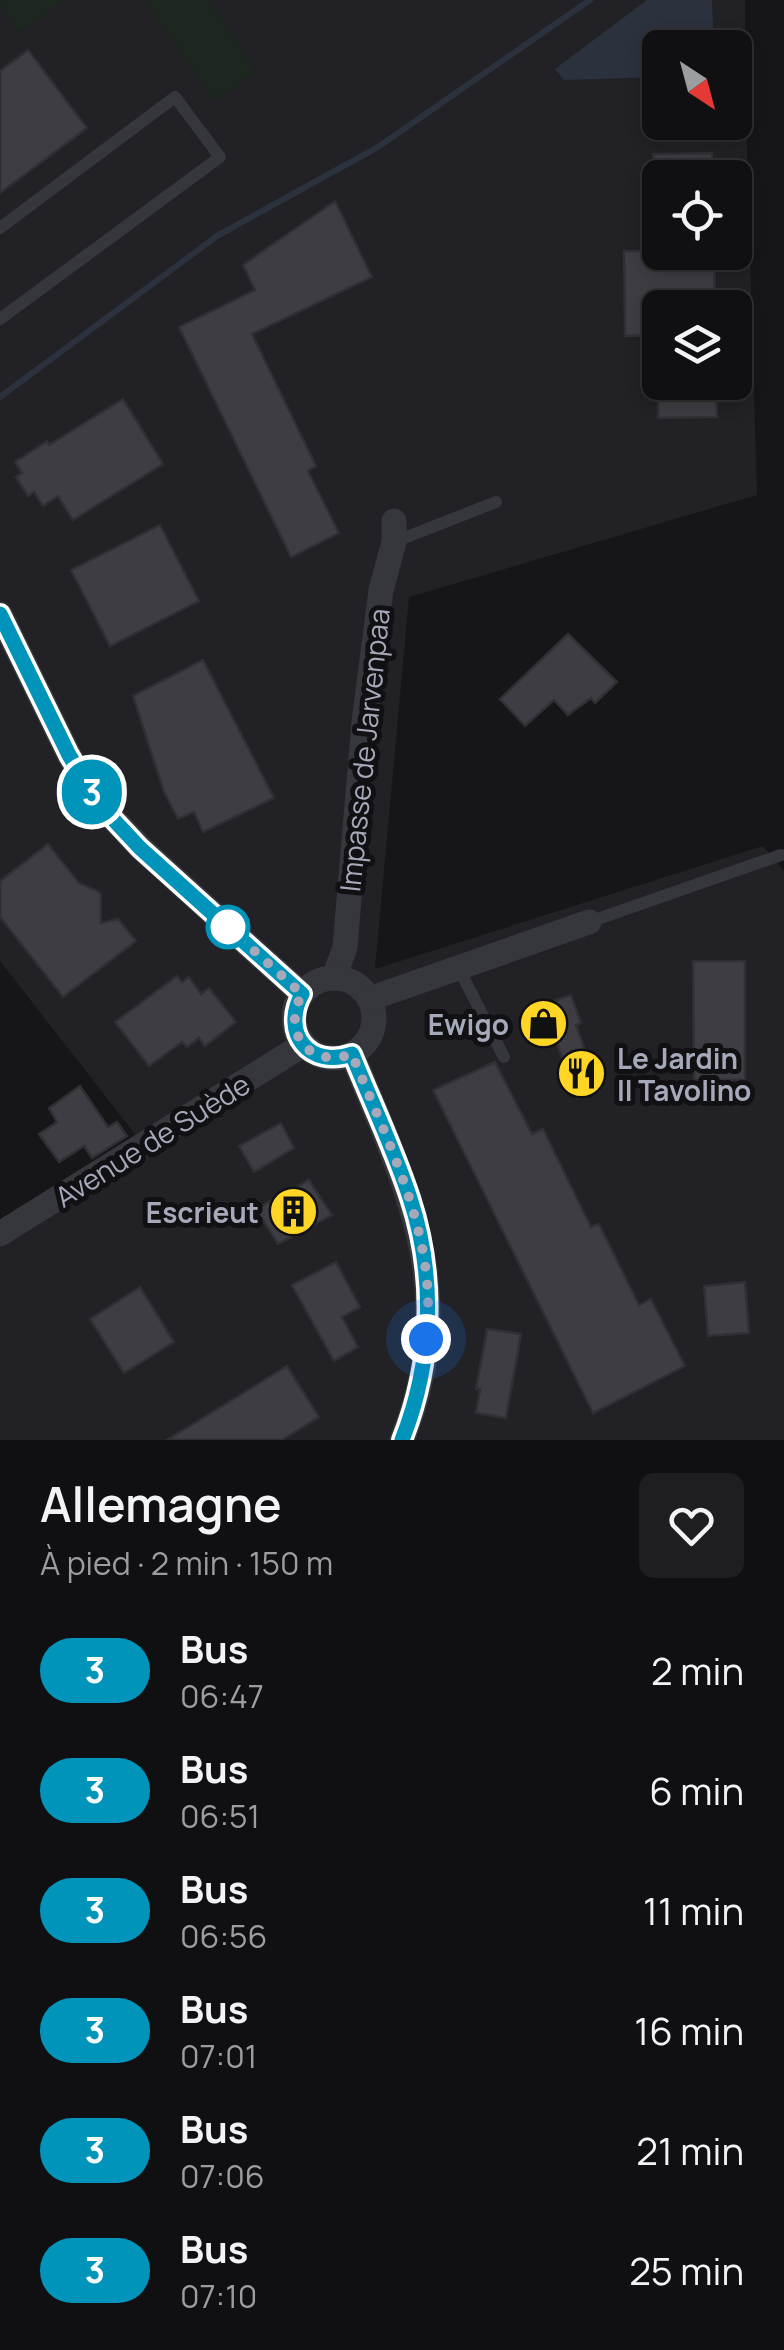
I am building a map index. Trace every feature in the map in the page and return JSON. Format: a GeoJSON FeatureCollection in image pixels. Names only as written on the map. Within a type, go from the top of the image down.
{"type":"FeatureCollection","features":[{"type":"Feature","properties":{"kind":"street","name":"Impasse de Jarvenpaa"},"geometry":{"type":"LineString","coordinates":[[334,978],[344,947],[364,722],[381,590],[394,532]]}},
{"type":"Feature","properties":{"kind":"street"},"geometry":{"type":"LineString","coordinates":[[0,614],[69,755],[98,803],[140,848],[302,994]]}},
{"type":"Feature","properties":{"kind":"street"},"geometry":{"type":"LineString","coordinates":[[369,999],[589,922]]}},
{"type":"Feature","properties":{"kind":"street"},"geometry":{"type":"LineString","coordinates":[[334,978],[354,984],[369,999],[373,1011],[369,1036],[352,1054],[342,1057],[321,1056],[303,1044],[294,1020],[295,1006],[302,994],[322,980],[334,978]]}},
{"type":"Feature","properties":{"kind":"street","name":"Avenue de Suède"},"geometry":{"type":"LineString","coordinates":[[0,1234],[303,1044]]}},
{"type":"Feature","properties":{"kind":"street"},"geometry":{"type":"LineString","coordinates":[[352,1054],[410,1197],[426,1263],[429,1316],[423,1362],[415,1408],[402,1440]]}},
{"type":"Feature","properties":{"kind":"lane"},"geometry":{"type":"LineString","coordinates":[[0,228],[175,98],[220,156],[0,319]]}},
{"type":"Feature","properties":{"kind":"lane"},"geometry":{"type":"LineString","coordinates":[[394,532],[496,502]]}},
{"type":"Feature","properties":{"kind":"lane"},"geometry":{"type":"LineString","coordinates":[[589,922],[780,856]]}},
{"type":"Feature","properties":{"kind":"lane"},"geometry":{"type":"LineString","coordinates":[[459,969],[504,1056]]}},
{"type":"Feature","properties":{"kind":"shaded area"},"geometry":{"type":"Polygon","coordinates":[[[0,0],[745,0],[745,30],[642,30],[642,140],[747,140],[747,160],[642,160],[642,270],[751,270],[751,290],[642,290],[642,400],[752,400],[752,320],[757,495],[409,597],[375,969],[763,846],[784,871],[784,1440],[0,1440],[0,1225],[138,1138],[0,961],[0,0]]]}},
{"type":"Feature","properties":{"kind":"shaded area"},"geometry":{"type":"Polygon","coordinates":[[[0,0],[66,0],[20,32],[0,0]]]}},
{"type":"Feature","properties":{"kind":"shaded area"},"geometry":{"type":"Polygon","coordinates":[[[143,0],[210,0],[256,73],[215,101],[143,0]]]}},
{"type":"Feature","properties":{"kind":"shaded area"},"geometry":{"type":"Polygon","coordinates":[[[647,0],[712,0],[713,30],[642,30],[642,78],[564,80],[555,69],[647,0]]]}},
{"type":"Feature","properties":{"kind":"building"},"geometry":{"type":"Polygon","coordinates":[[[28,50],[87,128],[0,193],[0,71],[28,50]]]}},
{"type":"Feature","properties":{"kind":"building"},"geometry":{"type":"Polygon","coordinates":[[[712,153],[712,160],[653,160],[653,154],[712,153]]]}},
{"type":"Feature","properties":{"kind":"building"},"geometry":{"type":"Polygon","coordinates":[[[335,201],[372,277],[252,334],[316,466],[308,471],[339,533],[291,557],[179,327],[255,290],[243,265],[335,201]]]}},
{"type":"Feature","properties":{"kind":"building"},"geometry":{"type":"Polygon","coordinates":[[[624,251],[642,251],[642,270],[714,270],[715,290],[642,290],[642,336],[625,336],[624,251]]]}},
{"type":"Feature","properties":{"kind":"building"},"geometry":{"type":"Polygon","coordinates":[[[123,399],[163,464],[73,520],[58,496],[43,506],[34,492],[28,496],[16,477],[22,473],[15,462],[123,399]]]}},
{"type":"Feature","properties":{"kind":"building"},"geometry":{"type":"Polygon","coordinates":[[[658,400],[717,400],[717,417],[658,418],[658,400]]]}},
{"type":"Feature","properties":{"kind":"building"},"geometry":{"type":"Polygon","coordinates":[[[160,525],[199,601],[110,646],[71,570],[160,525]]]}},
{"type":"Feature","properties":{"kind":"building"},"geometry":{"type":"Polygon","coordinates":[[[568,634],[617,682],[595,703],[591,698],[568,715],[554,700],[525,726],[500,699],[568,634]]]}},
{"type":"Feature","properties":{"kind":"building"},"geometry":{"type":"Polygon","coordinates":[[[203,660],[274,798],[203,832],[194,812],[178,819],[164,792],[133,696],[203,660]]]}},
{"type":"Feature","properties":{"kind":"building"},"geometry":{"type":"Polygon","coordinates":[[[48,844],[79,883],[101,894],[101,923],[118,919],[136,941],[63,997],[0,917],[0,881],[48,844]]]}},
{"type":"Feature","properties":{"kind":"building"},"geometry":{"type":"Polygon","coordinates":[[[693,961],[745,961],[745,1080],[694,1080],[693,961]]]}},
{"type":"Feature","properties":{"kind":"building"},"geometry":{"type":"Polygon","coordinates":[[[177,976],[182,982],[189,977],[201,994],[209,988],[236,1022],[205,1046],[199,1038],[187,1047],[182,1042],[149,1066],[115,1022],[177,976]]]}},
{"type":"Feature","properties":{"kind":"building"},"geometry":{"type":"Polygon","coordinates":[[[571,995],[581,1023],[576,1025],[599,1090],[577,1098],[553,1033],[543,1037],[533,1008],[571,995]]]}},
{"type":"Feature","properties":{"kind":"building"},"geometry":{"type":"Polygon","coordinates":[[[495,1062],[532,1134],[543,1129],[591,1227],[599,1224],[639,1305],[651,1299],[685,1366],[593,1413],[433,1090],[495,1062]]]}},
{"type":"Feature","properties":{"kind":"building"},"geometry":{"type":"Polygon","coordinates":[[[80,1086],[108,1127],[117,1122],[127,1136],[92,1158],[84,1146],[59,1162],[39,1134],[57,1122],[49,1108],[80,1086]]]}},
{"type":"Feature","properties":{"kind":"building"},"geometry":{"type":"Polygon","coordinates":[[[281,1123],[294,1148],[254,1172],[239,1146],[281,1123]]]}},
{"type":"Feature","properties":{"kind":"building","name":"Escrieut"},"geometry":{"type":"Polygon","coordinates":[[[309,1180],[332,1215],[278,1244],[256,1209],[309,1180]]]}},
{"type":"Feature","properties":{"kind":"building"},"geometry":{"type":"Polygon","coordinates":[[[336,1262],[360,1307],[342,1317],[358,1347],[334,1361],[292,1285],[336,1262]]]}},
{"type":"Feature","properties":{"kind":"building"},"geometry":{"type":"Polygon","coordinates":[[[745,1282],[749,1333],[708,1336],[704,1286],[745,1282]]]}},
{"type":"Feature","properties":{"kind":"building"},"geometry":{"type":"Polygon","coordinates":[[[140,1287],[174,1342],[124,1373],[90,1319],[140,1287]]]}},
{"type":"Feature","properties":{"kind":"building"},"geometry":{"type":"Polygon","coordinates":[[[487,1329],[521,1334],[506,1418],[476,1413],[480,1389],[476,1389],[487,1329]]]}},
{"type":"Feature","properties":{"kind":"building"},"geometry":{"type":"Polygon","coordinates":[[[287,1366],[319,1417],[282,1440],[167,1440],[287,1366]]]}},
{"type":"Feature","properties":{"kind":"waterway"},"geometry":{"type":"LineString","coordinates":[[0,397],[217,236],[378,147],[590,0]]}},
{"type":"Feature","properties":{"kind":"bus line","name":"3"},"geometry":{"type":"LineString","coordinates":[[0,614],[42,703],[98,803],[140,848],[302,994],[295,1006],[296,1033],[311,1052],[331,1058],[352,1054],[410,1197],[426,1263],[429,1316],[423,1362],[415,1408],[402,1440]]}},
{"type":"Feature","properties":{"kind":"place","name":"Ewigo"},"geometry":{"type":"Point","coordinates":[544,1024]}},
{"type":"Feature","properties":{"kind":"place","name":"Le Jardin Il Tavolino"},"geometry":{"type":"Point","coordinates":[582,1074]}},
{"type":"Feature","properties":{"kind":"place","name":"Escrieut"},"geometry":{"type":"Point","coordinates":[294,1212]}},
{"type":"Feature","properties":{"kind":"route"},"geometry":{"type":"LineString","coordinates":[[228,927],[302,994],[295,1006],[294,1020],[303,1044],[321,1056],[352,1054],[410,1197],[421,1238],[429,1316],[426,1339]]}}]}
